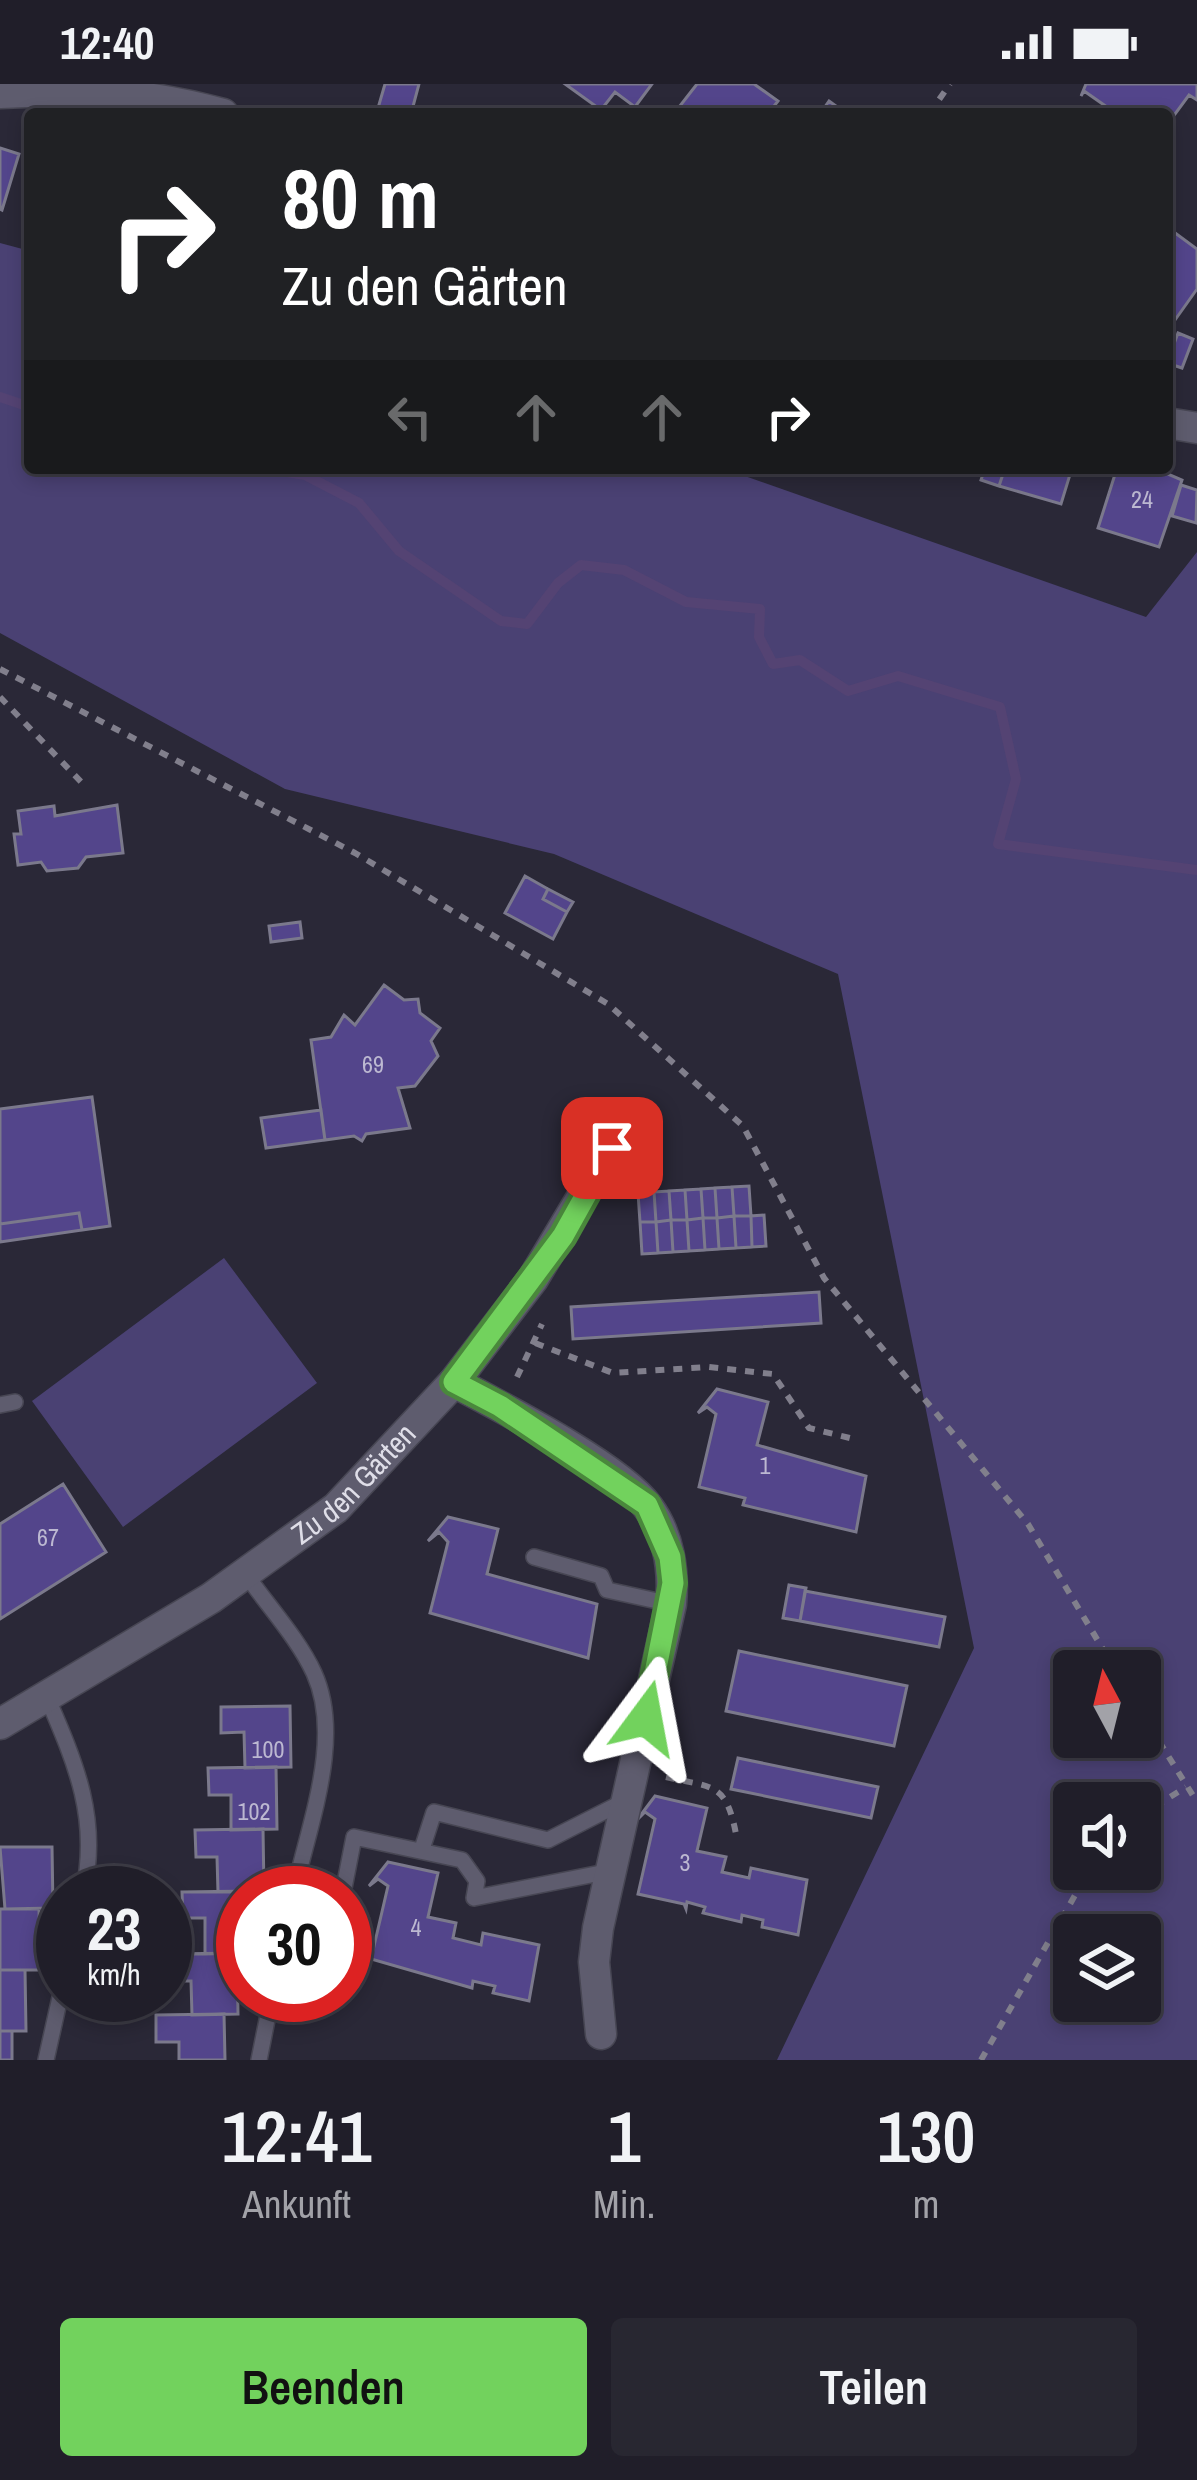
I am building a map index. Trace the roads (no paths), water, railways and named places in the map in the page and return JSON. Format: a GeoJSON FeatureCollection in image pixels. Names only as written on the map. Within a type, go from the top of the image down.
{"type":"FeatureCollection","features":[{"type":"Feature","properties":{"kind":"street"},"geometry":{"type":"LineString","coordinates":[[0,88],[88,88],[192,108]]}},
{"type":"Feature","properties":{"kind":"street","name":"Zu den Gärten"},"geometry":{"type":"LineString","coordinates":[[0,1724],[245,1573],[336,1508],[454,1382],[563,1236],[612,1148]]}},
{"type":"Feature","properties":{"kind":"street"},"geometry":{"type":"LineString","coordinates":[[454,1382],[500,1406],[647,1505],[670,1557],[671,1604],[594,1962],[601,2034]]}},
{"type":"Feature","properties":{"kind":"lane"},"geometry":{"type":"LineString","coordinates":[[534,1557],[601,1576],[607,1590],[671,1604]]}},
{"type":"Feature","properties":{"kind":"lane"},"geometry":{"type":"LineString","coordinates":[[245,1573],[313,1670],[325,1702],[326,1738],[300,1866]]}},
{"type":"Feature","properties":{"kind":"lane"},"geometry":{"type":"LineString","coordinates":[[47,1697],[90,1810],[89,1866]]}},
{"type":"Feature","properties":{"kind":"lane"},"geometry":{"type":"LineString","coordinates":[[422,1849],[434,1812],[548,1840],[630,1785]]}},
{"type":"Feature","properties":{"kind":"lane"},"geometry":{"type":"LineString","coordinates":[[348,1866],[354,1837],[422,1849],[462,1860],[477,1881],[474,1898],[611,1871]]}},
{"type":"Feature","properties":{"kind":"lane"},"geometry":{"type":"LineString","coordinates":[[46,2060],[54,2022]]}},
{"type":"Feature","properties":{"kind":"lane"},"geometry":{"type":"LineString","coordinates":[[259,2060],[267,2022]]}},
{"type":"Feature","properties":{"kind":"waterway"},"geometry":{"type":"LineString","coordinates":[[0,397],[24,405]]}},
{"type":"Feature","properties":{"kind":"waterway"},"geometry":{"type":"LineString","coordinates":[[299,474],[359,503],[399,551],[501,621],[527,624],[558,583],[581,565],[624,570],[686,602],[760,609],[759,637],[773,664],[800,660],[848,691],[898,676],[1000,707],[1016,779],[998,844],[1197,870]]}}]}
